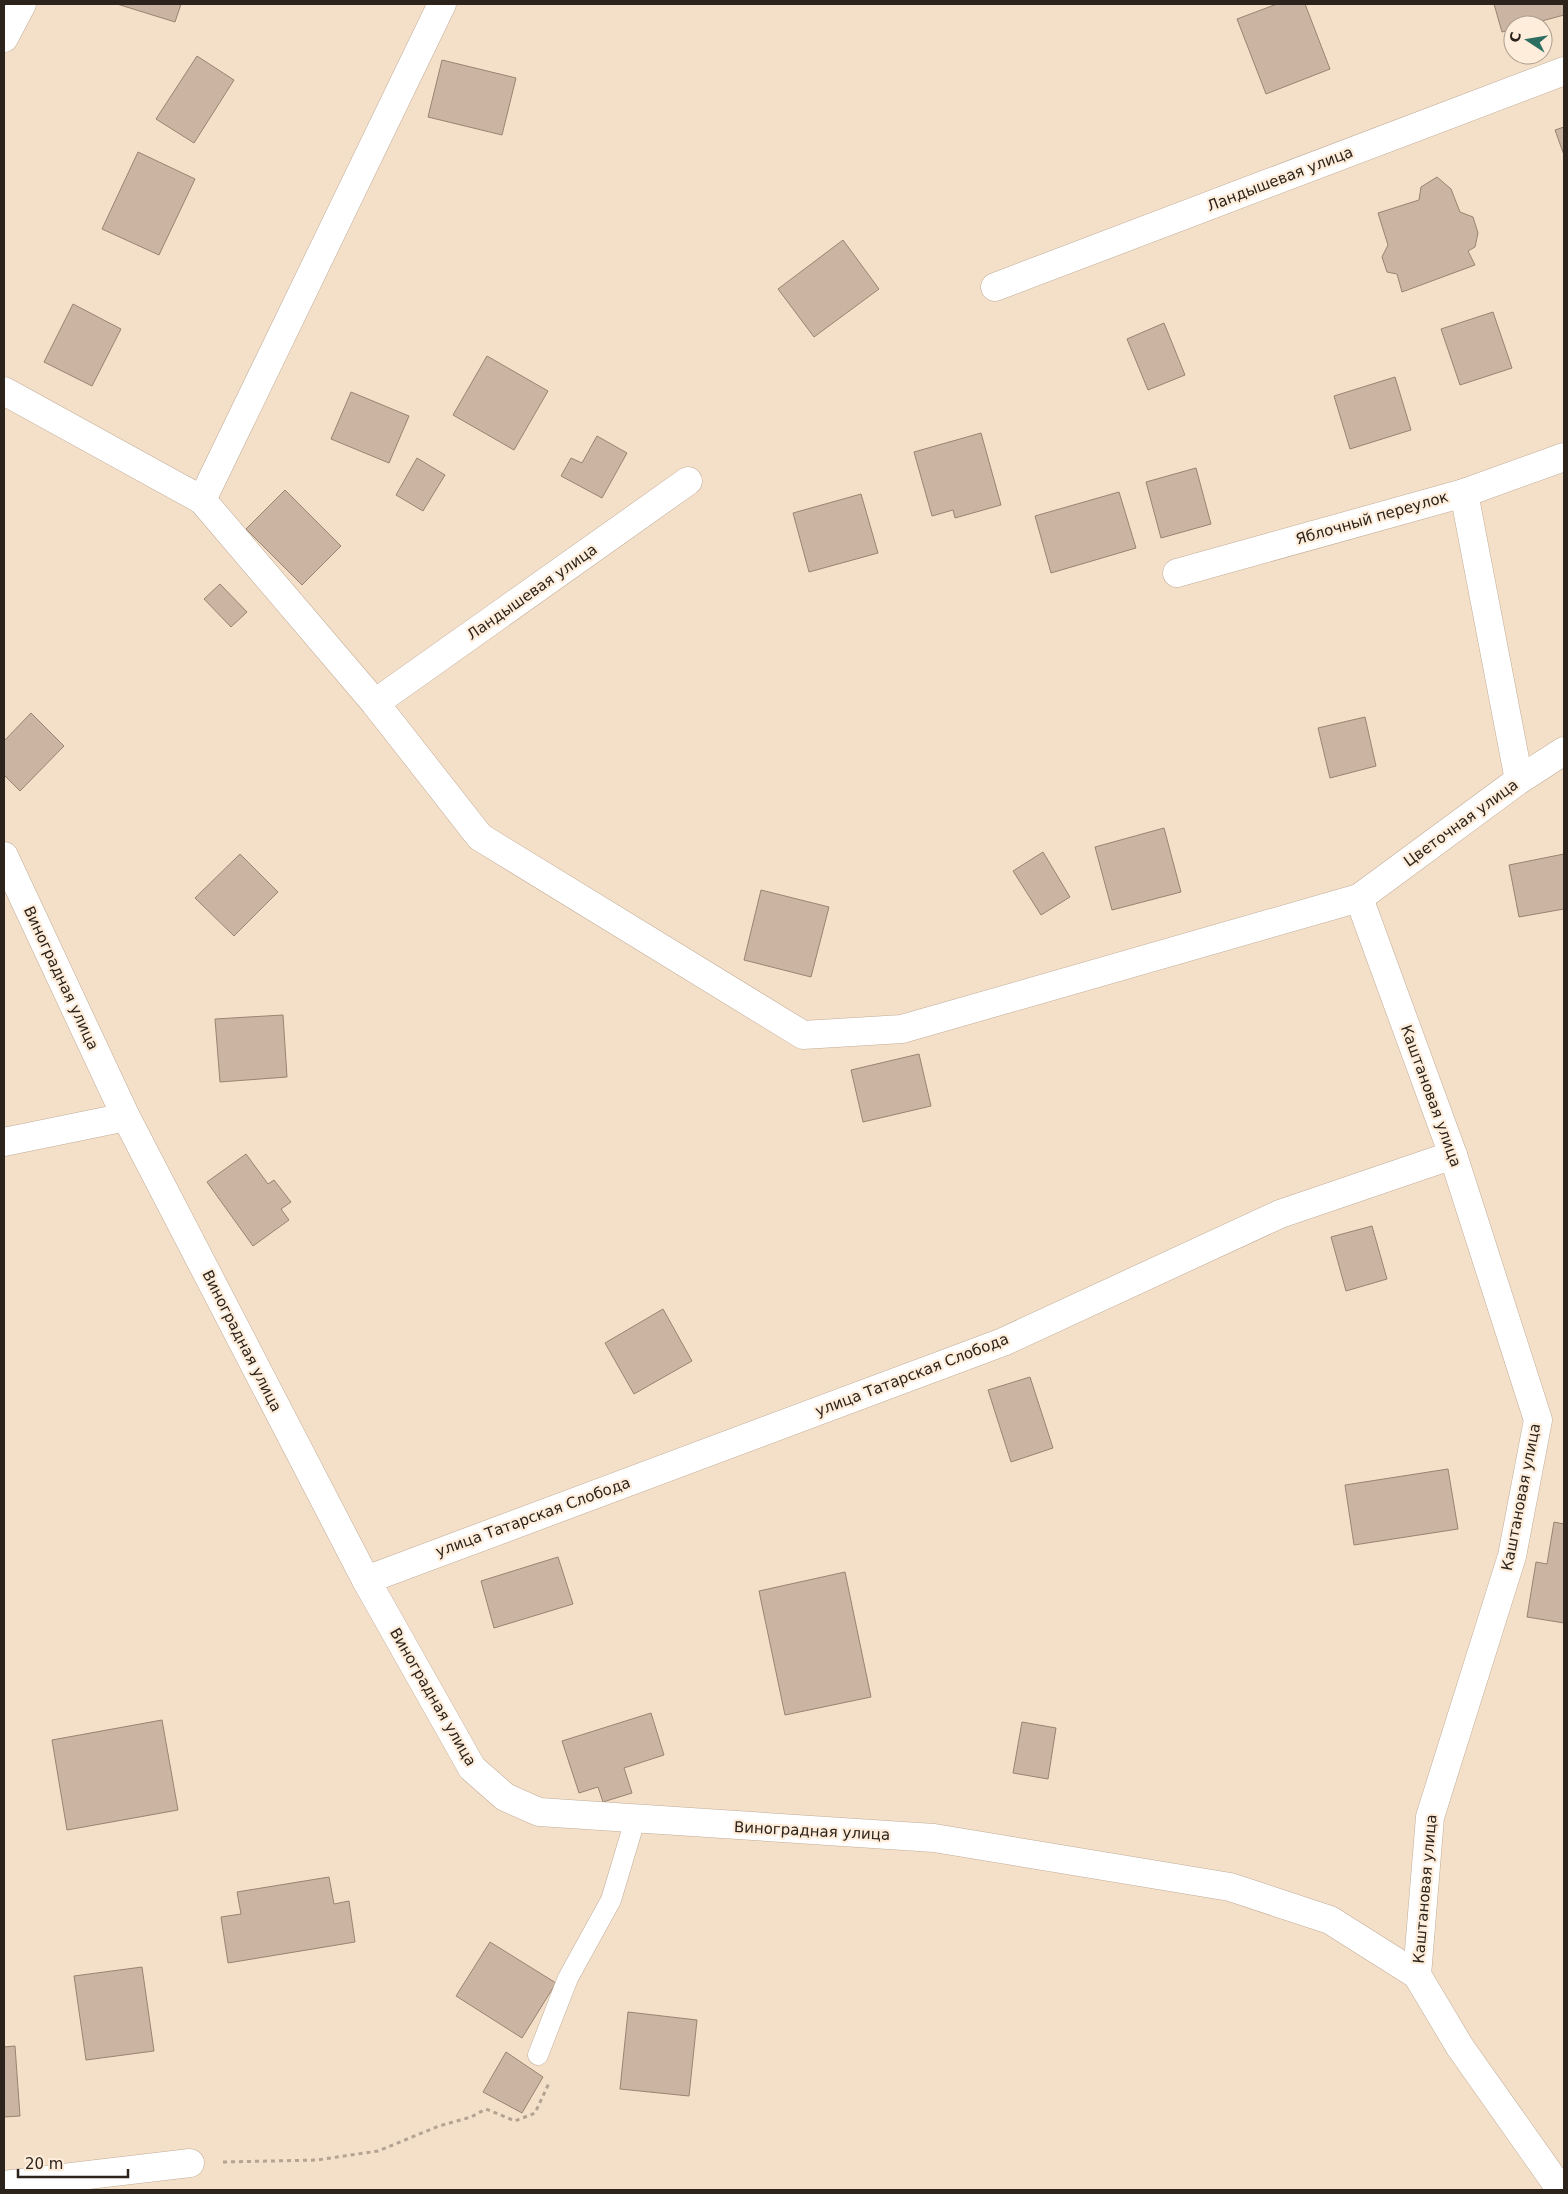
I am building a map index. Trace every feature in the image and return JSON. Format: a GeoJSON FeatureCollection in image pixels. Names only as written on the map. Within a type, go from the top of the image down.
{"type":"FeatureCollection","features":[{"type":"Feature","properties":{"kind":"street"},"geometry":{"type":"LineString","coordinates":[[4,38],[22,4]]}},
{"type":"Feature","properties":{"kind":"street"},"geometry":{"type":"LineString","coordinates":[[202,500],[442,4]]}},
{"type":"Feature","properties":{"kind":"street","name":"Ландышевая улица"},"geometry":{"type":"LineString","coordinates":[[995,287],[1564,71]]}},
{"type":"Feature","properties":{"kind":"street"},"geometry":{"type":"LineString","coordinates":[[4,390],[202,500],[375,703],[480,837],[803,1035],[902,1029],[1359,898]]}},
{"type":"Feature","properties":{"kind":"street","name":"Яблочный переулок"},"geometry":{"type":"LineString","coordinates":[[1177,573],[1464,493],[1564,457]]}},
{"type":"Feature","properties":{"kind":"street","name":"Ландышевая улица"},"geometry":{"type":"LineString","coordinates":[[375,703],[688,481]]}},
{"type":"Feature","properties":{"kind":"street"},"geometry":{"type":"LineString","coordinates":[[1464,493],[1519,780]]}},
{"type":"Feature","properties":{"kind":"street","name":"Цветочная улица"},"geometry":{"type":"LineString","coordinates":[[1359,898],[1519,780],[1564,751]]}},
{"type":"Feature","properties":{"kind":"street","name":"Виноградная улица"},"geometry":{"type":"LineString","coordinates":[[5,860],[126,1117],[366,1580],[472,1768],[505,1797],[538,1812],[635,1820],[934,1838],[1230,1887],[1330,1920],[1417,1974]]}},
{"type":"Feature","properties":{"kind":"street","name":"Каштановая улица"},"geometry":{"type":"LineString","coordinates":[[1359,898],[1453,1154],[1538,1420],[1512,1556],[1430,1817],[1417,1974],[1460,2047],[1561,2190]]}},
{"type":"Feature","properties":{"kind":"street"},"geometry":{"type":"LineString","coordinates":[[4,1142],[126,1117]]}},
{"type":"Feature","properties":{"kind":"street","name":"улица Татарская Слобода"},"geometry":{"type":"LineString","coordinates":[[366,1580],[1002,1342],[1280,1214],[1453,1154]]}},
{"type":"Feature","properties":{"kind":"street"},"geometry":{"type":"LineString","coordinates":[[4,2185],[190,2163]]}},
{"type":"Feature","properties":{"kind":"lane"},"geometry":{"type":"LineString","coordinates":[[538,2055],[568,1978],[611,1900],[635,1820]]}},
{"type":"Feature","properties":{"kind":"path"},"geometry":{"type":"LineString","coordinates":[[190,2163],[317,2160],[378,2150],[486,2110],[516,2121],[535,2113],[549,2083],[550,2067],[538,2055]]}},
{"type":"Feature","properties":{"kind":"building"},"geometry":{"type":"Polygon","coordinates":[[[117,4],[181,4],[175,22],[117,4]]]}},
{"type":"Feature","properties":{"kind":"building"},"geometry":{"type":"Polygon","coordinates":[[[1277,4],[1305,4],[1330,69],[1266,94],[1237,19],[1277,4]]]}},
{"type":"Feature","properties":{"kind":"building"},"geometry":{"type":"Polygon","coordinates":[[[1494,4],[1564,4],[1564,15],[1553,18],[1553,15],[1503,15],[1502,32],[1494,4]]]}},
{"type":"Feature","properties":{"kind":"building"},"geometry":{"type":"Polygon","coordinates":[[[197,56],[234,80],[194,143],[156,119],[197,56]]]}},
{"type":"Feature","properties":{"kind":"building"},"geometry":{"type":"Polygon","coordinates":[[[442,60],[516,78],[502,135],[428,117],[442,60]]]}},
{"type":"Feature","properties":{"kind":"building"},"geometry":{"type":"Polygon","coordinates":[[[1564,127],[1564,155],[1555,130],[1564,127]]]}},
{"type":"Feature","properties":{"kind":"building"},"geometry":{"type":"Polygon","coordinates":[[[138,152],[195,179],[159,255],[102,229],[138,152]]]}},
{"type":"Feature","properties":{"kind":"building"},"geometry":{"type":"Polygon","coordinates":[[[1437,177],[1451,189],[1460,212],[1473,217],[1478,233],[1475,247],[1468,251],[1475,265],[1402,292],[1397,274],[1387,272],[1382,257],[1388,245],[1378,213],[1419,200],[1421,187],[1437,177]]]}},
{"type":"Feature","properties":{"kind":"building"},"geometry":{"type":"Polygon","coordinates":[[[843,240],[879,289],[814,337],[778,289],[843,240]]]}},
{"type":"Feature","properties":{"kind":"building"},"geometry":{"type":"Polygon","coordinates":[[[73,304],[121,329],[92,386],[44,362],[73,304]]]}},
{"type":"Feature","properties":{"kind":"building"},"geometry":{"type":"Polygon","coordinates":[[[1493,312],[1512,368],[1460,385],[1441,329],[1493,312]]]}},
{"type":"Feature","properties":{"kind":"building"},"geometry":{"type":"Polygon","coordinates":[[[1164,323],[1185,375],[1148,390],[1127,339],[1164,323]]]}},
{"type":"Feature","properties":{"kind":"building"},"geometry":{"type":"Polygon","coordinates":[[[487,356],[548,391],[514,450],[453,415],[487,356]]]}},
{"type":"Feature","properties":{"kind":"building"},"geometry":{"type":"Polygon","coordinates":[[[1395,377],[1411,430],[1350,449],[1334,396],[1395,377]]]}},
{"type":"Feature","properties":{"kind":"building"},"geometry":{"type":"Polygon","coordinates":[[[351,392],[409,416],[389,463],[331,439],[351,392]]]}},
{"type":"Feature","properties":{"kind":"building"},"geometry":{"type":"Polygon","coordinates":[[[981,433],[1001,505],[955,518],[953,510],[932,516],[914,452],[981,433]]]}},
{"type":"Feature","properties":{"kind":"building"},"geometry":{"type":"Polygon","coordinates":[[[597,436],[627,453],[602,498],[561,476],[571,458],[582,463],[597,436]]]}},
{"type":"Feature","properties":{"kind":"building"},"geometry":{"type":"Polygon","coordinates":[[[417,458],[445,475],[423,511],[396,495],[417,458]]]}},
{"type":"Feature","properties":{"kind":"building"},"geometry":{"type":"Polygon","coordinates":[[[1196,468],[1211,524],[1161,538],[1146,482],[1196,468]]]}},
{"type":"Feature","properties":{"kind":"building"},"geometry":{"type":"Polygon","coordinates":[[[285,490],[341,546],[302,585],[246,529],[285,490]]]}},
{"type":"Feature","properties":{"kind":"building"},"geometry":{"type":"Polygon","coordinates":[[[1119,492],[1136,548],[1051,573],[1035,516],[1119,492]]]}},
{"type":"Feature","properties":{"kind":"building"},"geometry":{"type":"Polygon","coordinates":[[[861,494],[878,553],[809,572],[793,513],[861,494]]]}},
{"type":"Feature","properties":{"kind":"building"},"geometry":{"type":"Polygon","coordinates":[[[220,584],[247,612],[231,627],[204,599],[220,584]]]}},
{"type":"Feature","properties":{"kind":"building"},"geometry":{"type":"Polygon","coordinates":[[[31,713],[64,746],[20,791],[4,775],[4,741],[31,713]]]}},
{"type":"Feature","properties":{"kind":"building"},"geometry":{"type":"Polygon","coordinates":[[[1365,717],[1376,766],[1330,778],[1318,728],[1365,717]]]}},
{"type":"Feature","properties":{"kind":"building"},"geometry":{"type":"Polygon","coordinates":[[[1164,828],[1181,892],[1112,910],[1095,847],[1164,828]]]}},
{"type":"Feature","properties":{"kind":"building"},"geometry":{"type":"Polygon","coordinates":[[[1043,852],[1070,897],[1041,915],[1013,871],[1043,852]]]}},
{"type":"Feature","properties":{"kind":"building"},"geometry":{"type":"Polygon","coordinates":[[[240,854],[278,892],[234,936],[195,898],[240,854]]]}},
{"type":"Feature","properties":{"kind":"building"},"geometry":{"type":"Polygon","coordinates":[[[1564,854],[1564,909],[1519,917],[1509,865],[1564,854]]]}},
{"type":"Feature","properties":{"kind":"building"},"geometry":{"type":"Polygon","coordinates":[[[761,890],[829,907],[811,977],[744,960],[761,890]]]}},
{"type":"Feature","properties":{"kind":"building"},"geometry":{"type":"Polygon","coordinates":[[[283,1015],[287,1077],[220,1082],[215,1019],[283,1015]]]}},
{"type":"Feature","properties":{"kind":"building"},"geometry":{"type":"Polygon","coordinates":[[[919,1054],[931,1106],[863,1122],[851,1070],[919,1054]]]}},
{"type":"Feature","properties":{"kind":"building"},"geometry":{"type":"Polygon","coordinates":[[[246,1154],[268,1184],[274,1180],[291,1202],[281,1209],[289,1220],[253,1246],[207,1182],[246,1154]]]}},
{"type":"Feature","properties":{"kind":"building"},"geometry":{"type":"Polygon","coordinates":[[[1372,1226],[1387,1279],[1346,1291],[1331,1237],[1372,1226]]]}},
{"type":"Feature","properties":{"kind":"building"},"geometry":{"type":"Polygon","coordinates":[[[663,1309],[692,1361],[634,1394],[605,1343],[663,1309]]]}},
{"type":"Feature","properties":{"kind":"building"},"geometry":{"type":"Polygon","coordinates":[[[1030,1377],[1053,1448],[1011,1462],[988,1390],[1030,1377]]]}},
{"type":"Feature","properties":{"kind":"building"},"geometry":{"type":"Polygon","coordinates":[[[1448,1469],[1458,1529],[1354,1545],[1345,1485],[1448,1469]]]}},
{"type":"Feature","properties":{"kind":"building"},"geometry":{"type":"Polygon","coordinates":[[[1554,1522],[1564,1524],[1564,1623],[1527,1617],[1536,1562],[1547,1564],[1554,1522]]]}},
{"type":"Feature","properties":{"kind":"building"},"geometry":{"type":"Polygon","coordinates":[[[558,1557],[573,1604],[494,1628],[481,1581],[558,1557]]]}},
{"type":"Feature","properties":{"kind":"building"},"geometry":{"type":"Polygon","coordinates":[[[845,1572],[871,1697],[785,1715],[759,1591],[845,1572]]]}},
{"type":"Feature","properties":{"kind":"building"},"geometry":{"type":"Polygon","coordinates":[[[651,1713],[664,1755],[624,1768],[632,1793],[603,1802],[598,1787],[579,1793],[562,1741],[651,1713]]]}},
{"type":"Feature","properties":{"kind":"building"},"geometry":{"type":"Polygon","coordinates":[[[162,1720],[178,1810],[67,1830],[52,1740],[162,1720]]]}},
{"type":"Feature","properties":{"kind":"building"},"geometry":{"type":"Polygon","coordinates":[[[1022,1722],[1056,1728],[1048,1779],[1013,1773],[1022,1722]]]}},
{"type":"Feature","properties":{"kind":"building"},"geometry":{"type":"Polygon","coordinates":[[[329,1877],[334,1904],[349,1901],[355,1942],[228,1963],[221,1917],[241,1914],[237,1892],[329,1877]]]}},
{"type":"Feature","properties":{"kind":"building"},"geometry":{"type":"Polygon","coordinates":[[[490,1942],[556,1983],[522,2038],[456,1996],[490,1942]]]}},
{"type":"Feature","properties":{"kind":"building"},"geometry":{"type":"Polygon","coordinates":[[[142,1967],[154,2051],[86,2060],[74,1976],[142,1967]]]}},
{"type":"Feature","properties":{"kind":"building"},"geometry":{"type":"Polygon","coordinates":[[[628,2012],[697,2020],[689,2096],[620,2089],[628,2012]]]}},
{"type":"Feature","properties":{"kind":"building"},"geometry":{"type":"Polygon","coordinates":[[[15,2046],[20,2116],[4,2117],[4,2047],[15,2046]]]}},
{"type":"Feature","properties":{"kind":"building"},"geometry":{"type":"Polygon","coordinates":[[[506,2052],[543,2077],[522,2113],[483,2092],[506,2052]]]}}]}
